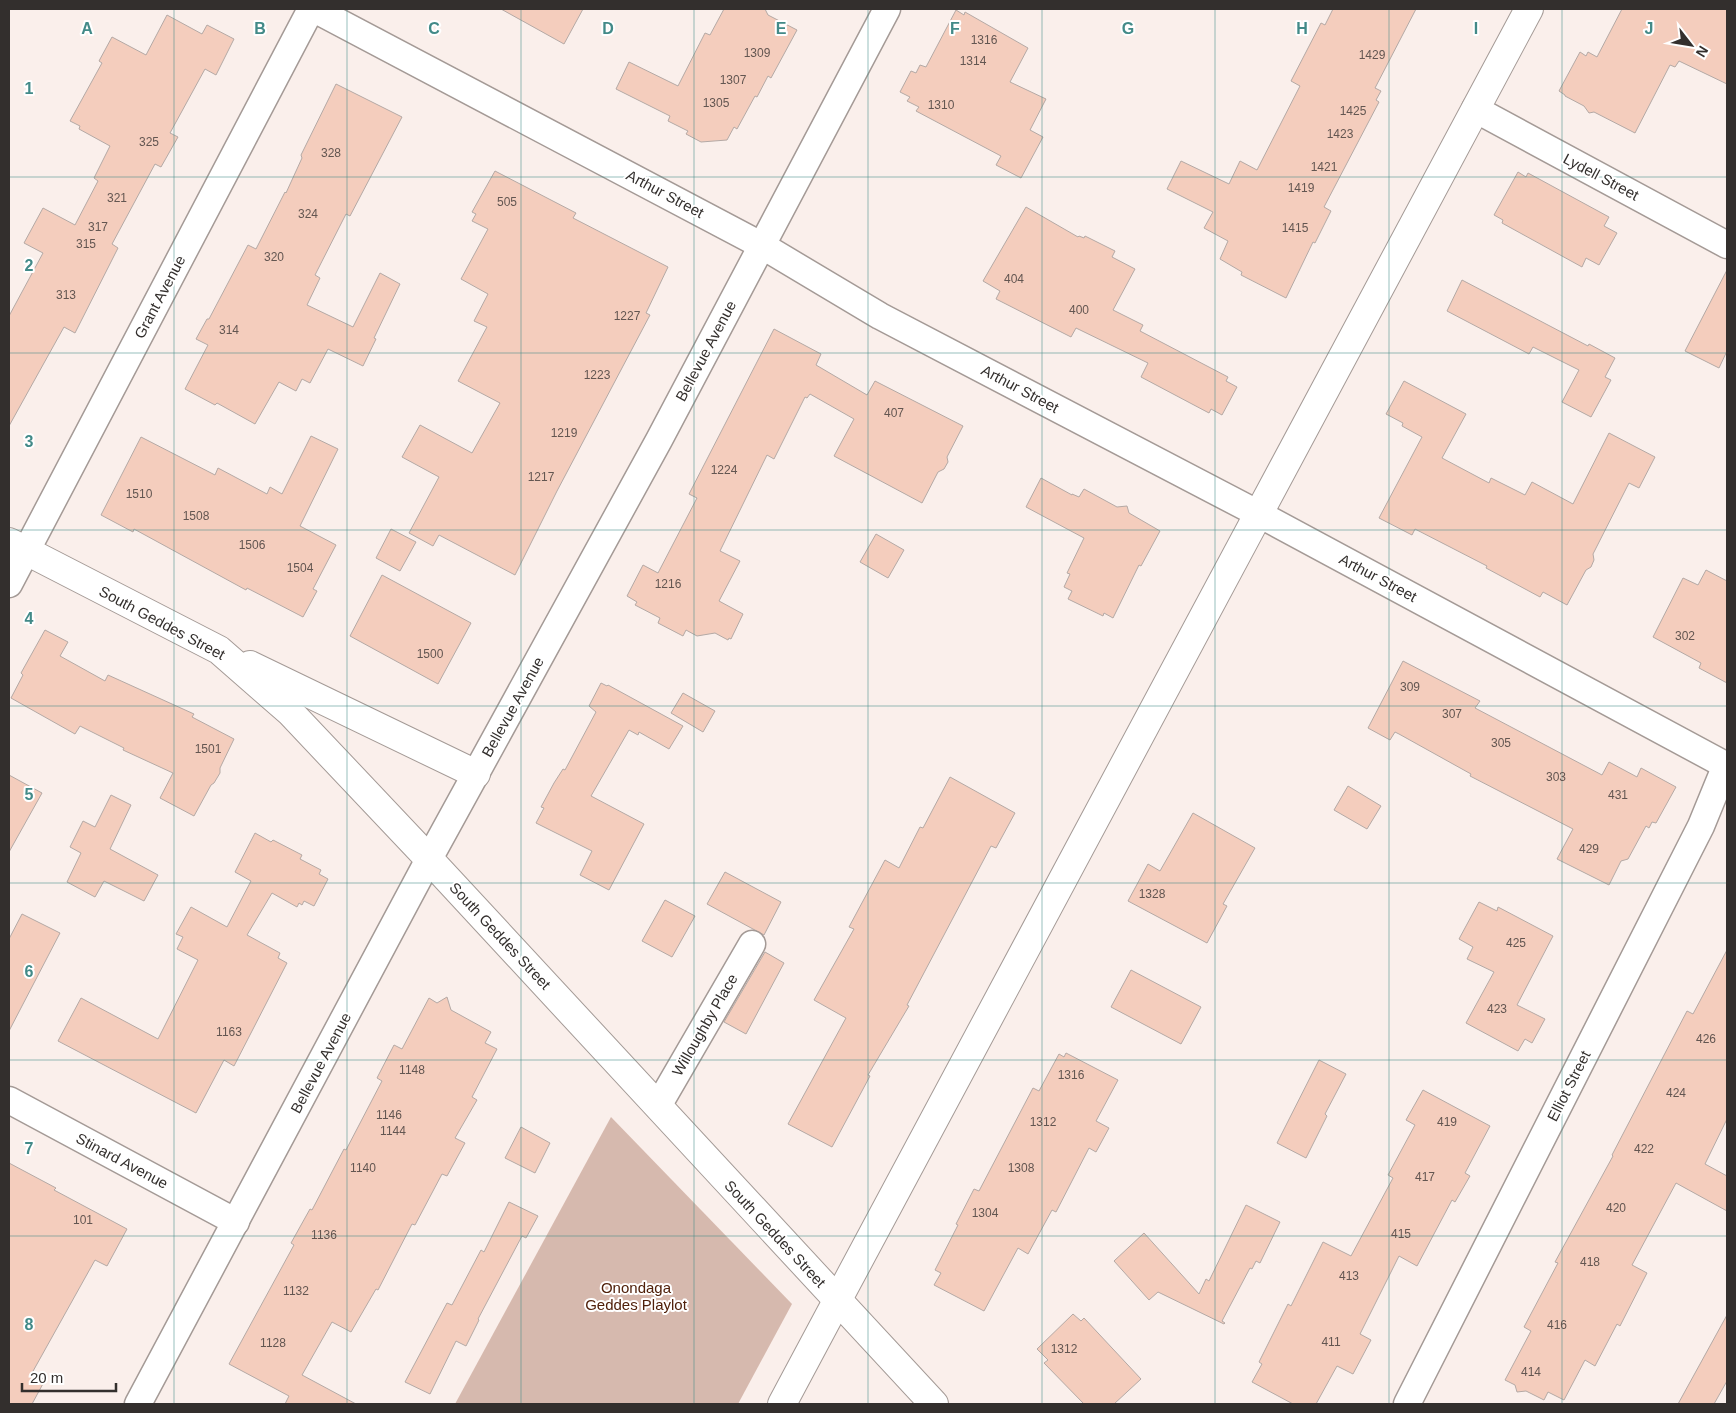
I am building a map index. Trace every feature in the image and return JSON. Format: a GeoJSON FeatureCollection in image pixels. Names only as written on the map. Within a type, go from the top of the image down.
{"type":"FeatureCollection","features":[{"type":"Feature","properties":{"kind":"main road"},"geometry":{"type":"LineString","coordinates":[[782,1404],[1257,513],[1529,9]]}},
{"type":"Feature","properties":{"kind":"main road","name":"South Geddes Street"},"geometry":{"type":"LineString","coordinates":[[18,547],[219,650],[290,712],[429,859],[934,1404]]}},
{"type":"Feature","properties":{"kind":"main road"},"geometry":{"type":"LineString","coordinates":[[219,650],[476,774]]}},
{"type":"Feature","properties":{"kind":"street","name":"Arthur Street"},"geometry":{"type":"LineString","coordinates":[[312,9],[761,245],[880,316],[1257,513],[1727,766]]}},
{"type":"Feature","properties":{"kind":"street","name":"Grant Avenue"},"geometry":{"type":"LineString","coordinates":[[9,584],[18,547],[312,9]]}},
{"type":"Feature","properties":{"kind":"street","name":"Bellevue Avenue"},"geometry":{"type":"LineString","coordinates":[[138,1404],[429,859],[659,440],[887,9]]}},
{"type":"Feature","properties":{"kind":"street","name":"Lydell Street"},"geometry":{"type":"LineString","coordinates":[[1475,109],[1727,245]]}},
{"type":"Feature","properties":{"kind":"street","name":"Elliot Street"},"geometry":{"type":"LineString","coordinates":[[1407,1404],[1701,826],[1727,766]]}},
{"type":"Feature","properties":{"kind":"street","name":"Willoughby Place"},"geometry":{"type":"LineString","coordinates":[[658,1106],[752,944]]}},
{"type":"Feature","properties":{"kind":"street","name":"Stinard Avenue"},"geometry":{"type":"LineString","coordinates":[[9,1100],[236,1222]]}},
{"type":"Feature","properties":{"kind":"green space","name":"Onondaga Geddes Playlot"},"geometry":{"type":"Polygon","coordinates":[[[611,1117],[792,1304],[738,1404],[455,1404],[611,1117]]]}},
{"type":"Feature","properties":{"kind":"building"},"geometry":{"type":"Polygon","coordinates":[[[501,9],[583,9],[564,44],[501,9]]]}},
{"type":"Feature","properties":{"kind":"building"},"geometry":{"type":"Polygon","coordinates":[[[724,9],[765,9],[768,15],[797,30],[771,78],[768,76],[737,129],[734,127],[727,140],[701,142],[686,134],[688,131],[668,121],[670,116],[616,89],[629,62],[678,86],[705,33],[710,35],[724,9]]]}},
{"type":"Feature","properties":{"kind":"building"},"geometry":{"type":"Polygon","coordinates":[[[1333,9],[1416,9],[1375,88],[1381,91],[1376,100],[1379,102],[1324,207],[1331,211],[1315,243],[1313,242],[1286,298],[1241,275],[1242,272],[1220,259],[1228,241],[1204,228],[1213,212],[1167,189],[1181,161],[1229,184],[1240,161],[1257,170],[1300,86],[1291,81],[1321,23],[1325,25],[1333,9]]]}},
{"type":"Feature","properties":{"kind":"building"},"geometry":{"type":"Polygon","coordinates":[[[1622,9],[1727,9],[1727,84],[1679,61],[1675,67],[1670,65],[1635,133],[1594,112],[1589,113],[1584,106],[1565,96],[1559,91],[1580,52],[1586,56],[1588,52],[1597,57],[1622,9]]]}},
{"type":"Feature","properties":{"kind":"building"},"geometry":{"type":"Polygon","coordinates":[[[956,10],[964,15],[965,12],[1028,48],[1010,82],[1046,99],[1030,130],[1043,137],[1021,178],[996,165],[1001,156],[916,111],[919,107],[907,101],[910,97],[900,92],[911,71],[916,73],[920,65],[926,67],[956,10]]]}},
{"type":"Feature","properties":{"kind":"building"},"geometry":{"type":"Polygon","coordinates":[[[167,15],[202,34],[207,25],[234,39],[216,75],[205,69],[170,133],[178,137],[161,167],[155,164],[112,244],[118,248],[75,333],[64,327],[9,426],[9,316],[43,253],[24,243],[43,208],[75,225],[98,181],[94,178],[110,146],[79,129],[80,126],[70,121],[102,63],[99,61],[112,37],[146,55],[167,15]]]}},
{"type":"Feature","properties":{"kind":"building"},"geometry":{"type":"Polygon","coordinates":[[[336,84],[402,117],[350,216],[346,214],[315,275],[320,278],[307,305],[353,327],[380,273],[400,284],[363,366],[328,349],[310,383],[302,379],[296,391],[279,382],[255,424],[217,403],[215,405],[185,389],[208,345],[196,339],[207,319],[209,319],[248,245],[256,249],[286,193],[302,158],[301,155],[336,84]]]}},
{"type":"Feature","properties":{"kind":"building"},"geometry":{"type":"Polygon","coordinates":[[[495,171],[576,213],[573,218],[668,267],[646,313],[650,315],[515,575],[439,535],[433,546],[409,533],[439,477],[402,457],[420,425],[472,453],[500,403],[458,381],[487,327],[474,321],[488,294],[461,279],[488,229],[472,221],[476,214],[472,212],[495,171]]]}},
{"type":"Feature","properties":{"kind":"building"},"geometry":{"type":"Polygon","coordinates":[[[1518,172],[1526,177],[1528,173],[1609,217],[1604,226],[1617,233],[1599,265],[1586,258],[1582,267],[1502,223],[1503,220],[1494,215],[1518,172]]]}},
{"type":"Feature","properties":{"kind":"building"},"geometry":{"type":"Polygon","coordinates":[[[1026,207],[1078,237],[1084,238],[1085,236],[1115,251],[1112,257],[1135,269],[1113,310],[1143,325],[1140,331],[1228,377],[1226,381],[1237,387],[1222,415],[1211,409],[1209,413],[1141,377],[1148,363],[1076,328],[1071,337],[996,299],[1000,291],[983,281],[1026,207]]]}},
{"type":"Feature","properties":{"kind":"building"},"geometry":{"type":"Polygon","coordinates":[[[1727,270],[1727,351],[1719,368],[1685,351],[1727,270]]]}},
{"type":"Feature","properties":{"kind":"building"},"geometry":{"type":"Polygon","coordinates":[[[1462,280],[1588,346],[1589,344],[1615,358],[1605,377],[1611,380],[1591,417],[1562,402],[1579,370],[1533,347],[1529,354],[1447,311],[1462,280]]]}},
{"type":"Feature","properties":{"kind":"building"},"geometry":{"type":"Polygon","coordinates":[[[774,329],[821,354],[816,365],[867,395],[875,381],[963,426],[947,457],[948,462],[944,469],[938,472],[922,503],[834,456],[854,419],[810,394],[807,398],[805,397],[774,459],[767,455],[720,551],[740,561],[719,601],[743,614],[731,639],[729,638],[728,640],[715,633],[697,636],[686,630],[683,636],[658,623],[660,618],[635,605],[637,602],[627,596],[643,565],[658,573],[697,498],[689,494],[774,329]]]}},
{"type":"Feature","properties":{"kind":"building"},"geometry":{"type":"Polygon","coordinates":[[[1404,381],[1466,414],[1442,458],[1489,483],[1491,478],[1525,495],[1532,482],[1573,504],[1609,433],[1655,457],[1639,488],[1629,483],[1593,554],[1594,560],[1591,567],[1586,570],[1567,605],[1543,592],[1540,597],[1486,568],[1487,566],[1415,529],[1412,535],[1379,518],[1422,437],[1402,426],[1403,423],[1386,414],[1404,381]]]}},
{"type":"Feature","properties":{"kind":"building"},"geometry":{"type":"Polygon","coordinates":[[[311,436],[338,449],[300,526],[336,545],[313,589],[317,591],[303,617],[247,588],[246,590],[134,529],[133,532],[101,515],[141,437],[215,475],[218,468],[267,494],[270,487],[282,494],[311,436]]]}},
{"type":"Feature","properties":{"kind":"building"},"geometry":{"type":"Polygon","coordinates":[[[1041,478],[1072,495],[1079,497],[1084,489],[1117,507],[1127,506],[1129,513],[1160,531],[1141,566],[1139,565],[1113,618],[1104,613],[1103,616],[1068,599],[1072,591],[1064,587],[1070,574],[1067,573],[1084,538],[1026,507],[1041,478]]]}},
{"type":"Feature","properties":{"kind":"building"},"geometry":{"type":"Polygon","coordinates":[[[391,529],[416,542],[400,571],[376,558],[391,529]]]}},
{"type":"Feature","properties":{"kind":"building"},"geometry":{"type":"Polygon","coordinates":[[[876,534],[904,550],[888,578],[860,562],[876,534]]]}},
{"type":"Feature","properties":{"kind":"building"},"geometry":{"type":"Polygon","coordinates":[[[1706,570],[1727,581],[1727,683],[1699,668],[1701,663],[1653,637],[1683,578],[1698,585],[1706,570]]]}},
{"type":"Feature","properties":{"kind":"building"},"geometry":{"type":"Polygon","coordinates":[[[382,575],[471,623],[438,684],[350,636],[382,575]]]}},
{"type":"Feature","properties":{"kind":"building"},"geometry":{"type":"Polygon","coordinates":[[[45,630],[68,642],[60,656],[105,681],[108,675],[194,714],[192,717],[234,739],[220,768],[220,773],[194,816],[160,798],[173,773],[123,750],[124,748],[80,726],[75,734],[11,698],[23,675],[21,673],[45,630]]]}},
{"type":"Feature","properties":{"kind":"building"},"geometry":{"type":"Polygon","coordinates":[[[1403,661],[1480,701],[1475,708],[1602,775],[1609,762],[1637,777],[1641,768],[1676,787],[1656,823],[1652,822],[1649,828],[1646,826],[1628,859],[1621,861],[1609,885],[1557,859],[1573,829],[1470,776],[1471,774],[1395,732],[1390,740],[1368,728],[1403,661]]]}},
{"type":"Feature","properties":{"kind":"building"},"geometry":{"type":"Polygon","coordinates":[[[601,683],[683,726],[669,749],[639,732],[638,735],[629,730],[591,796],[644,824],[609,890],[580,875],[592,851],[536,823],[544,808],[541,807],[563,769],[565,770],[596,712],[589,706],[601,683]]]}},
{"type":"Feature","properties":{"kind":"building"},"geometry":{"type":"Polygon","coordinates":[[[683,693],[715,711],[703,732],[671,713],[683,693]]]}},
{"type":"Feature","properties":{"kind":"building"},"geometry":{"type":"Polygon","coordinates":[[[9,775],[42,793],[9,852],[9,775]]]}},
{"type":"Feature","properties":{"kind":"building"},"geometry":{"type":"Polygon","coordinates":[[[950,777],[1015,813],[996,848],[991,846],[907,1005],[909,1006],[868,1075],[870,1076],[832,1147],[788,1124],[846,1018],[814,1000],[854,929],[849,927],[885,860],[899,868],[920,827],[923,828],[950,777]]]}},
{"type":"Feature","properties":{"kind":"building"},"geometry":{"type":"Polygon","coordinates":[[[1348,786],[1381,806],[1367,829],[1334,810],[1348,786]]]}},
{"type":"Feature","properties":{"kind":"building"},"geometry":{"type":"Polygon","coordinates":[[[111,795],[131,805],[110,849],[158,875],[144,901],[104,881],[95,897],[67,882],[81,853],[70,847],[83,821],[95,827],[111,795]]]}},
{"type":"Feature","properties":{"kind":"building"},"geometry":{"type":"Polygon","coordinates":[[[1193,813],[1255,848],[1223,904],[1227,906],[1207,943],[1128,901],[1148,864],[1160,871],[1193,813]]]}},
{"type":"Feature","properties":{"kind":"building"},"geometry":{"type":"Polygon","coordinates":[[[255,833],[302,855],[300,859],[321,870],[319,874],[328,879],[314,906],[304,901],[302,905],[299,903],[297,907],[272,893],[247,935],[280,953],[278,958],[287,963],[234,1066],[224,1060],[196,1113],[58,1041],[81,998],[158,1039],[198,960],[177,949],[183,937],[176,934],[191,907],[227,927],[251,881],[235,872],[255,833]]]}},
{"type":"Feature","properties":{"kind":"building"},"geometry":{"type":"Polygon","coordinates":[[[725,872],[781,902],[764,935],[707,904],[725,872]]]}},
{"type":"Feature","properties":{"kind":"building"},"geometry":{"type":"Polygon","coordinates":[[[665,900],[695,916],[672,957],[642,941],[665,900]]]}},
{"type":"Feature","properties":{"kind":"building"},"geometry":{"type":"Polygon","coordinates":[[[1479,902],[1497,911],[1498,907],[1553,936],[1517,1005],[1545,1019],[1532,1043],[1525,1039],[1518,1051],[1466,1023],[1494,972],[1467,959],[1473,947],[1459,939],[1479,902]]]}},
{"type":"Feature","properties":{"kind":"building"},"geometry":{"type":"Polygon","coordinates":[[[22,914],[60,933],[9,1031],[9,939],[22,914]]]}},
{"type":"Feature","properties":{"kind":"building"},"geometry":{"type":"Polygon","coordinates":[[[1727,950],[1727,1119],[1705,1164],[1727,1176],[1727,1211],[1676,1183],[1632,1265],[1647,1273],[1620,1326],[1617,1324],[1595,1366],[1585,1360],[1564,1400],[1548,1392],[1544,1400],[1526,1391],[1517,1392],[1515,1385],[1505,1380],[1531,1331],[1524,1327],[1558,1263],[1555,1262],[1613,1156],[1687,1011],[1693,1014],[1727,950]]]}},
{"type":"Feature","properties":{"kind":"building"},"geometry":{"type":"Polygon","coordinates":[[[765,952],[784,963],[746,1034],[724,1022],[765,952]]]}},
{"type":"Feature","properties":{"kind":"building"},"geometry":{"type":"Polygon","coordinates":[[[1131,970],[1201,1007],[1181,1044],[1111,1007],[1131,970]]]}},
{"type":"Feature","properties":{"kind":"building"},"geometry":{"type":"Polygon","coordinates":[[[447,997],[451,1010],[491,1032],[485,1043],[497,1049],[472,1097],[477,1100],[455,1138],[465,1143],[447,1176],[442,1174],[415,1225],[412,1224],[378,1290],[376,1289],[351,1332],[332,1322],[302,1375],[356,1404],[285,1404],[289,1396],[229,1364],[294,1245],[291,1243],[310,1209],[312,1210],[344,1149],[346,1150],[382,1081],[377,1078],[394,1045],[402,1049],[429,998],[437,1003],[447,997]]]}},
{"type":"Feature","properties":{"kind":"building"},"geometry":{"type":"Polygon","coordinates":[[[1066,1053],[1118,1080],[1096,1121],[1109,1128],[1096,1152],[1089,1148],[1056,1212],[1052,1210],[1028,1254],[1018,1248],[984,1311],[934,1285],[941,1273],[935,1270],[974,1189],[979,1191],[1033,1088],[1039,1091],[1059,1054],[1064,1057],[1066,1053]]]}},
{"type":"Feature","properties":{"kind":"building"},"geometry":{"type":"Polygon","coordinates":[[[1319,1060],[1346,1074],[1325,1114],[1327,1116],[1306,1158],[1277,1143],[1319,1060]]]}},
{"type":"Feature","properties":{"kind":"building"},"geometry":{"type":"Polygon","coordinates":[[[1423,1090],[1490,1126],[1465,1173],[1470,1176],[1455,1202],[1452,1200],[1417,1266],[1399,1256],[1360,1334],[1371,1340],[1353,1374],[1337,1366],[1316,1404],[1293,1404],[1252,1382],[1262,1364],[1259,1362],[1288,1304],[1291,1306],[1323,1242],[1351,1256],[1393,1178],[1388,1175],[1415,1125],[1406,1120],[1423,1090]]]}},
{"type":"Feature","properties":{"kind":"building"},"geometry":{"type":"Polygon","coordinates":[[[521,1127],[550,1143],[535,1173],[505,1158],[521,1127]]]}},
{"type":"Feature","properties":{"kind":"building"},"geometry":{"type":"Polygon","coordinates":[[[9,1163],[56,1188],[54,1190],[127,1229],[107,1266],[95,1260],[32,1373],[45,1380],[32,1404],[9,1404],[9,1163]]]}},
{"type":"Feature","properties":{"kind":"building"},"geometry":{"type":"Polygon","coordinates":[[[509,1202],[538,1216],[526,1238],[522,1236],[478,1319],[466,1346],[456,1341],[430,1394],[405,1382],[447,1303],[452,1305],[481,1250],[484,1252],[509,1202]]]}},
{"type":"Feature","properties":{"kind":"building"},"geometry":{"type":"Polygon","coordinates":[[[1246,1205],[1280,1222],[1260,1263],[1256,1261],[1252,1269],[1250,1268],[1222,1321],[1224,1324],[1158,1292],[1149,1300],[1114,1261],[1144,1233],[1199,1294],[1206,1279],[1209,1281],[1246,1205]]]}},
{"type":"Feature","properties":{"kind":"building"},"geometry":{"type":"Polygon","coordinates":[[[1073,1314],[1081,1321],[1084,1318],[1141,1379],[1114,1404],[1084,1404],[1044,1363],[1048,1360],[1037,1349],[1073,1314]]]}},
{"type":"Feature","properties":{"kind":"building"},"geometry":{"type":"Polygon","coordinates":[[[1727,1315],[1727,1381],[1714,1404],[1678,1404],[1727,1315]]]}}]}
